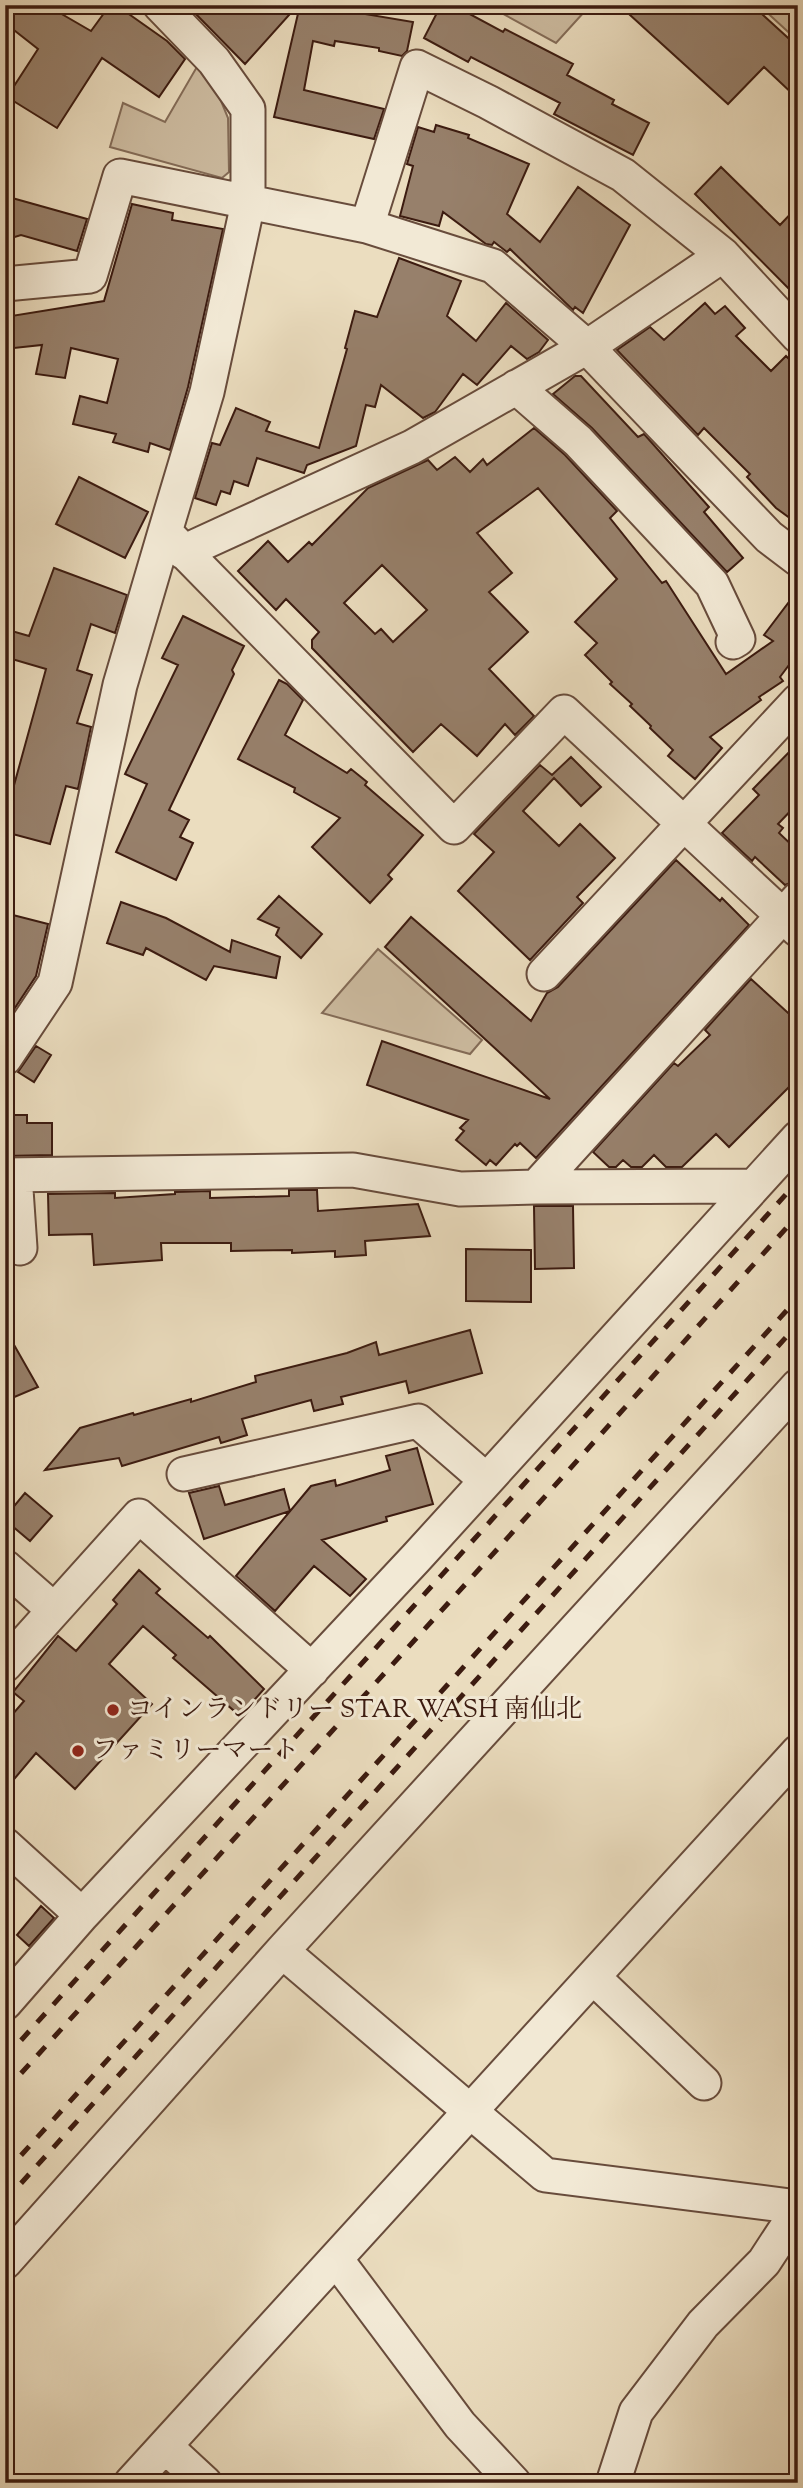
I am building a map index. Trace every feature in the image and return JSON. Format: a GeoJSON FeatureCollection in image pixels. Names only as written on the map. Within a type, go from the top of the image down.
{"type":"FeatureCollection","features":[{"type":"Feature","properties":{"kind":"street"},"geometry":{"type":"LineString","coordinates":[[5,1058],[55,982],[120,685],[174,542],[248,203],[248,109],[214,61],[160,5]]}},
{"type":"Feature","properties":{"kind":"street"},"geometry":{"type":"LineString","coordinates":[[367,226],[417,67],[623,175],[723,255],[798,335]]}},
{"type":"Feature","properties":{"kind":"street"},"geometry":{"type":"LineString","coordinates":[[5,284],[90,276],[120,176],[367,226],[493,266],[587,347],[769,537],[798,559]]}},
{"type":"Feature","properties":{"kind":"street"},"geometry":{"type":"LineString","coordinates":[[174,542],[412,447],[587,347],[723,255]]}},
{"type":"Feature","properties":{"kind":"street"},"geometry":{"type":"LineString","coordinates":[[516,387],[578,441],[712,584],[738,639],[733,642]]}},
{"type":"Feature","properties":{"kind":"street"},"geometry":{"type":"LineString","coordinates":[[174,542],[454,827],[564,712],[682,823],[793,915],[536,1187]]}},
{"type":"Feature","properties":{"kind":"street"},"geometry":{"type":"LineString","coordinates":[[544,974],[798,701]]}},
{"type":"Feature","properties":{"kind":"street"},"geometry":{"type":"LineString","coordinates":[[5,2003],[82,1915],[312,1670],[798,1138]]}},
{"type":"Feature","properties":{"kind":"street"},"geometry":{"type":"LineString","coordinates":[[20,1248],[10,1175],[354,1170],[460,1189],[752,1186]]}},
{"type":"Feature","properties":{"kind":"street"},"geometry":{"type":"LineString","coordinates":[[5,2262],[282,1951],[798,1385]]}},
{"type":"Feature","properties":{"kind":"street"},"geometry":{"type":"LineString","coordinates":[[184,1474],[418,1421],[486,1480]]}},
{"type":"Feature","properties":{"kind":"street"},"geometry":{"type":"LineString","coordinates":[[5,1665],[139,1516],[312,1670]]}},
{"type":"Feature","properties":{"kind":"street"},"geometry":{"type":"LineString","coordinates":[[5,1567],[54,1610]]}},
{"type":"Feature","properties":{"kind":"street"},"geometry":{"type":"LineString","coordinates":[[131,2483],[798,1752]]}},
{"type":"Feature","properties":{"kind":"street"},"geometry":{"type":"LineString","coordinates":[[5,1845],[82,1915]]}},
{"type":"Feature","properties":{"kind":"street"},"geometry":{"type":"LineString","coordinates":[[282,1951],[545,2175],[798,2208],[764,2262],[703,2325],[636,2412],[613,2483]]}},
{"type":"Feature","properties":{"kind":"street"},"geometry":{"type":"LineString","coordinates":[[593,1977],[704,2083]]}},
{"type":"Feature","properties":{"kind":"street"},"geometry":{"type":"LineString","coordinates":[[336,2259],[460,2425],[514,2483]]}},
{"type":"Feature","properties":{"kind":"street"},"geometry":{"type":"LineString","coordinates":[[165,2446],[205,2483]]}},
{"type":"Feature","properties":{"kind":"shaded area"},"geometry":{"type":"Polygon","coordinates":[[[487,5],[578,5],[585,11],[556,43],[487,5]]]}},
{"type":"Feature","properties":{"kind":"shaded area"},"geometry":{"type":"Polygon","coordinates":[[[759,5],[798,5],[798,41],[759,5]]]}},
{"type":"Feature","properties":{"kind":"shaded area"},"geometry":{"type":"Polygon","coordinates":[[[198,65],[217,91],[228,118],[229,172],[222,178],[110,147],[123,103],[165,122],[198,65]]]}},
{"type":"Feature","properties":{"kind":"shaded area"},"geometry":{"type":"Polygon","coordinates":[[[378,949],[482,1040],[470,1054],[322,1013],[378,949]]]}},
{"type":"Feature","properties":{"kind":"building"},"geometry":{"type":"Polygon","coordinates":[[[5,5],[46,5],[91,31],[110,5],[116,5],[167,41],[185,59],[159,97],[102,58],[57,128],[7,97],[38,49],[5,23],[5,5]]]}},
{"type":"Feature","properties":{"kind":"building"},"geometry":{"type":"Polygon","coordinates":[[[187,5],[298,5],[245,64],[187,5]]]}},
{"type":"Feature","properties":{"kind":"building"},"geometry":{"type":"Polygon","coordinates":[[[300,5],[342,5],[341,10],[413,22],[407,51],[402,56],[379,51],[379,48],[335,41],[334,46],[313,41],[304,90],[384,109],[374,139],[274,117],[300,5]]]}},
{"type":"Feature","properties":{"kind":"building"},"geometry":{"type":"Polygon","coordinates":[[[441,5],[453,5],[503,32],[505,29],[573,64],[567,75],[614,100],[612,104],[649,123],[633,155],[554,114],[560,103],[471,57],[468,62],[424,38],[441,5]]]}},
{"type":"Feature","properties":{"kind":"building"},"geometry":{"type":"Polygon","coordinates":[[[619,5],[752,5],[798,47],[798,99],[764,67],[728,104],[619,5]]]}},
{"type":"Feature","properties":{"kind":"building"},"geometry":{"type":"Polygon","coordinates":[[[436,125],[469,135],[468,138],[529,164],[507,214],[540,242],[578,187],[630,225],[583,313],[575,307],[573,310],[510,249],[507,252],[494,242],[492,245],[486,244],[443,212],[439,226],[400,216],[413,166],[407,164],[418,127],[434,132],[436,125]]]}},
{"type":"Feature","properties":{"kind":"building"},"geometry":{"type":"Polygon","coordinates":[[[721,167],[780,225],[798,206],[798,298],[695,194],[721,167]]]}},
{"type":"Feature","properties":{"kind":"building"},"geometry":{"type":"Polygon","coordinates":[[[5,196],[87,219],[77,251],[21,235],[5,240],[5,196]]]}},
{"type":"Feature","properties":{"kind":"building"},"geometry":{"type":"Polygon","coordinates":[[[132,204],[173,213],[172,220],[223,229],[188,387],[170,450],[150,443],[148,452],[113,442],[116,434],[73,424],[80,396],[107,403],[118,359],[71,348],[65,378],[36,374],[42,345],[5,349],[5,317],[104,301],[132,204]]]}},
{"type":"Feature","properties":{"kind":"building"},"geometry":{"type":"Polygon","coordinates":[[[399,258],[461,281],[447,316],[476,341],[506,303],[548,340],[539,352],[527,359],[511,346],[477,385],[463,374],[435,412],[423,418],[381,385],[375,407],[366,405],[356,446],[307,465],[304,473],[257,458],[248,486],[234,481],[230,494],[221,491],[216,505],[195,498],[212,443],[220,445],[236,408],[270,422],[266,431],[319,448],[355,311],[377,317],[399,258]]]}},
{"type":"Feature","properties":{"kind":"building"},"geometry":{"type":"Polygon","coordinates":[[[705,303],[715,314],[725,306],[745,328],[736,336],[771,371],[786,356],[798,368],[798,524],[776,508],[747,477],[750,474],[704,428],[698,435],[617,350],[650,327],[664,340],[705,303]]]}},
{"type":"Feature","properties":{"kind":"building"},"geometry":{"type":"Polygon","coordinates":[[[575,376],[581,376],[638,437],[644,434],[709,507],[704,512],[743,558],[727,572],[592,428],[553,394],[575,376]]]}},
{"type":"Feature","properties":{"kind":"building"},"geometry":{"type":"Polygon","coordinates":[[[534,428],[565,455],[617,511],[610,518],[662,583],[666,581],[726,674],[773,641],[764,635],[798,590],[798,660],[795,657],[780,677],[783,681],[710,737],[722,748],[695,779],[668,756],[673,750],[585,655],[597,643],[575,622],[617,579],[538,488],[477,533],[512,573],[489,592],[528,632],[489,669],[534,716],[515,735],[505,724],[477,756],[441,724],[413,752],[312,648],[312,640],[319,632],[286,599],[276,610],[238,571],[268,541],[288,562],[309,542],[312,545],[368,488],[428,460],[437,470],[455,457],[470,472],[483,459],[487,465],[534,428]],[[382,565],[344,603],[375,634],[381,629],[393,642],[427,610],[382,565]]]}},
{"type":"Feature","properties":{"kind":"building"},"geometry":{"type":"Polygon","coordinates":[[[79,477],[148,512],[125,558],[56,524],[79,477]]]}},
{"type":"Feature","properties":{"kind":"building"},"geometry":{"type":"Polygon","coordinates":[[[54,568],[127,595],[115,633],[91,624],[77,670],[92,675],[77,723],[91,727],[78,789],[66,786],[50,844],[5,832],[5,818],[46,669],[5,657],[5,629],[29,636],[54,568]]]}},
{"type":"Feature","properties":{"kind":"building"},"geometry":{"type":"Polygon","coordinates":[[[183,616],[244,646],[232,670],[234,674],[169,810],[189,820],[180,837],[193,843],[176,880],[116,852],[147,784],[125,774],[178,665],[162,658],[183,616]]]}},
{"type":"Feature","properties":{"kind":"building"},"geometry":{"type":"Polygon","coordinates":[[[279,680],[303,700],[285,735],[347,773],[351,769],[367,782],[365,785],[423,835],[388,875],[392,879],[370,903],[312,847],[340,818],[294,792],[295,788],[238,759],[279,680]]]}},
{"type":"Feature","properties":{"kind":"building"},"geometry":{"type":"Polygon","coordinates":[[[798,743],[798,803],[778,824],[783,828],[779,833],[798,851],[798,880],[785,885],[755,857],[752,861],[722,833],[759,795],[753,789],[798,743]]]}},
{"type":"Feature","properties":{"kind":"building"},"geometry":{"type":"Polygon","coordinates":[[[571,757],[601,787],[581,806],[554,778],[523,811],[559,846],[580,824],[615,858],[577,897],[583,903],[530,960],[458,891],[494,852],[474,834],[540,765],[552,775],[571,757]]]}},
{"type":"Feature","properties":{"kind":"building"},"geometry":{"type":"Polygon","coordinates":[[[676,860],[720,901],[722,898],[749,925],[536,1158],[520,1143],[517,1146],[515,1144],[496,1165],[490,1160],[486,1165],[456,1140],[464,1131],[460,1128],[468,1120],[367,1085],[382,1041],[550,1099],[385,947],[411,917],[531,1021],[547,993],[558,987],[676,860]]]}},
{"type":"Feature","properties":{"kind":"building"},"geometry":{"type":"Polygon","coordinates":[[[279,896],[322,934],[301,958],[276,935],[279,928],[258,919],[279,896]]]}},
{"type":"Feature","properties":{"kind":"building"},"geometry":{"type":"Polygon","coordinates":[[[121,902],[166,918],[230,952],[232,940],[280,957],[276,978],[214,966],[206,980],[146,948],[143,955],[107,943],[121,902]]]}},
{"type":"Feature","properties":{"kind":"building"},"geometry":{"type":"Polygon","coordinates":[[[5,913],[48,924],[36,976],[5,1023],[5,913]]]}},
{"type":"Feature","properties":{"kind":"building"},"geometry":{"type":"Polygon","coordinates":[[[751,979],[798,1022],[798,1078],[729,1147],[716,1134],[682,1167],[666,1167],[654,1155],[642,1167],[631,1167],[623,1160],[616,1167],[609,1167],[593,1152],[674,1063],[678,1066],[710,1035],[705,1030],[751,979]]]}},
{"type":"Feature","properties":{"kind":"building"},"geometry":{"type":"Polygon","coordinates":[[[36,1046],[51,1055],[34,1082],[18,1072],[36,1046]]]}},
{"type":"Feature","properties":{"kind":"building"},"geometry":{"type":"Polygon","coordinates":[[[5,1115],[27,1115],[27,1123],[52,1123],[52,1155],[5,1156],[5,1115]]]}},
{"type":"Feature","properties":{"kind":"building"},"geometry":{"type":"Polygon","coordinates":[[[289,1190],[317,1190],[318,1211],[418,1204],[430,1236],[365,1241],[366,1255],[335,1257],[335,1251],[231,1251],[231,1243],[161,1243],[162,1260],[94,1265],[92,1234],[49,1235],[48,1194],[115,1193],[115,1198],[210,1191],[210,1198],[289,1196],[289,1190]]]}},
{"type":"Feature","properties":{"kind":"building"},"geometry":{"type":"Polygon","coordinates":[[[534,1206],[573,1206],[574,1268],[535,1269],[534,1206]]]}},
{"type":"Feature","properties":{"kind":"building"},"geometry":{"type":"Polygon","coordinates":[[[466,1249],[531,1250],[531,1302],[466,1301],[466,1249]]]}},
{"type":"Feature","properties":{"kind":"building"},"geometry":{"type":"Polygon","coordinates":[[[5,1329],[38,1387],[5,1401],[5,1329]]]}},
{"type":"Feature","properties":{"kind":"building"},"geometry":{"type":"Polygon","coordinates":[[[470,1330],[482,1373],[409,1393],[406,1381],[341,1397],[343,1404],[314,1411],[311,1400],[242,1419],[247,1435],[221,1443],[219,1437],[122,1466],[119,1458],[45,1470],[80,1428],[191,1399],[191,1402],[256,1382],[255,1376],[347,1353],[376,1342],[379,1355],[470,1330]]]}},
{"type":"Feature","properties":{"kind":"building"},"geometry":{"type":"Polygon","coordinates":[[[417,1448],[433,1504],[386,1517],[387,1521],[322,1540],[366,1579],[350,1596],[314,1566],[275,1611],[236,1576],[311,1486],[335,1480],[336,1486],[390,1470],[386,1456],[417,1448]]]}},
{"type":"Feature","properties":{"kind":"building"},"geometry":{"type":"Polygon","coordinates":[[[219,1486],[225,1505],[284,1489],[290,1511],[204,1539],[189,1493],[219,1486]]]}},
{"type":"Feature","properties":{"kind":"building"},"geometry":{"type":"Polygon","coordinates":[[[25,1493],[52,1516],[30,1541],[5,1520],[25,1493]]]}},
{"type":"Feature","properties":{"kind":"building"},"geometry":{"type":"Polygon","coordinates":[[[139,1570],[160,1589],[156,1593],[208,1638],[210,1636],[264,1689],[240,1716],[173,1658],[176,1655],[143,1626],[109,1664],[152,1704],[75,1789],[36,1753],[5,1790],[5,1723],[24,1701],[13,1692],[58,1636],[76,1651],[117,1604],[113,1600],[139,1570]]]}},
{"type":"Feature","properties":{"kind":"building"},"geometry":{"type":"Polygon","coordinates":[[[41,1906],[54,1918],[29,1946],[17,1935],[41,1906]]]}},
{"type":"Feature","properties":{"kind":"railway"},"geometry":{"type":"LineString","coordinates":[[5,2058],[798,1181]]}},
{"type":"Feature","properties":{"kind":"railway"},"geometry":{"type":"LineString","coordinates":[[5,2091],[798,1215]]}},
{"type":"Feature","properties":{"kind":"railway"},"geometry":{"type":"LineString","coordinates":[[5,2173],[798,1298]]}},
{"type":"Feature","properties":{"kind":"railway"},"geometry":{"type":"LineString","coordinates":[[5,2201],[798,1324]]}},
{"type":"Feature","properties":{"kind":"place","name":"コインランドリー STAR WASH 南仙北"},"geometry":{"type":"Point","coordinates":[113,1710]}},
{"type":"Feature","properties":{"kind":"place","name":"ファミリーマート"},"geometry":{"type":"Point","coordinates":[78,1751]}}]}
